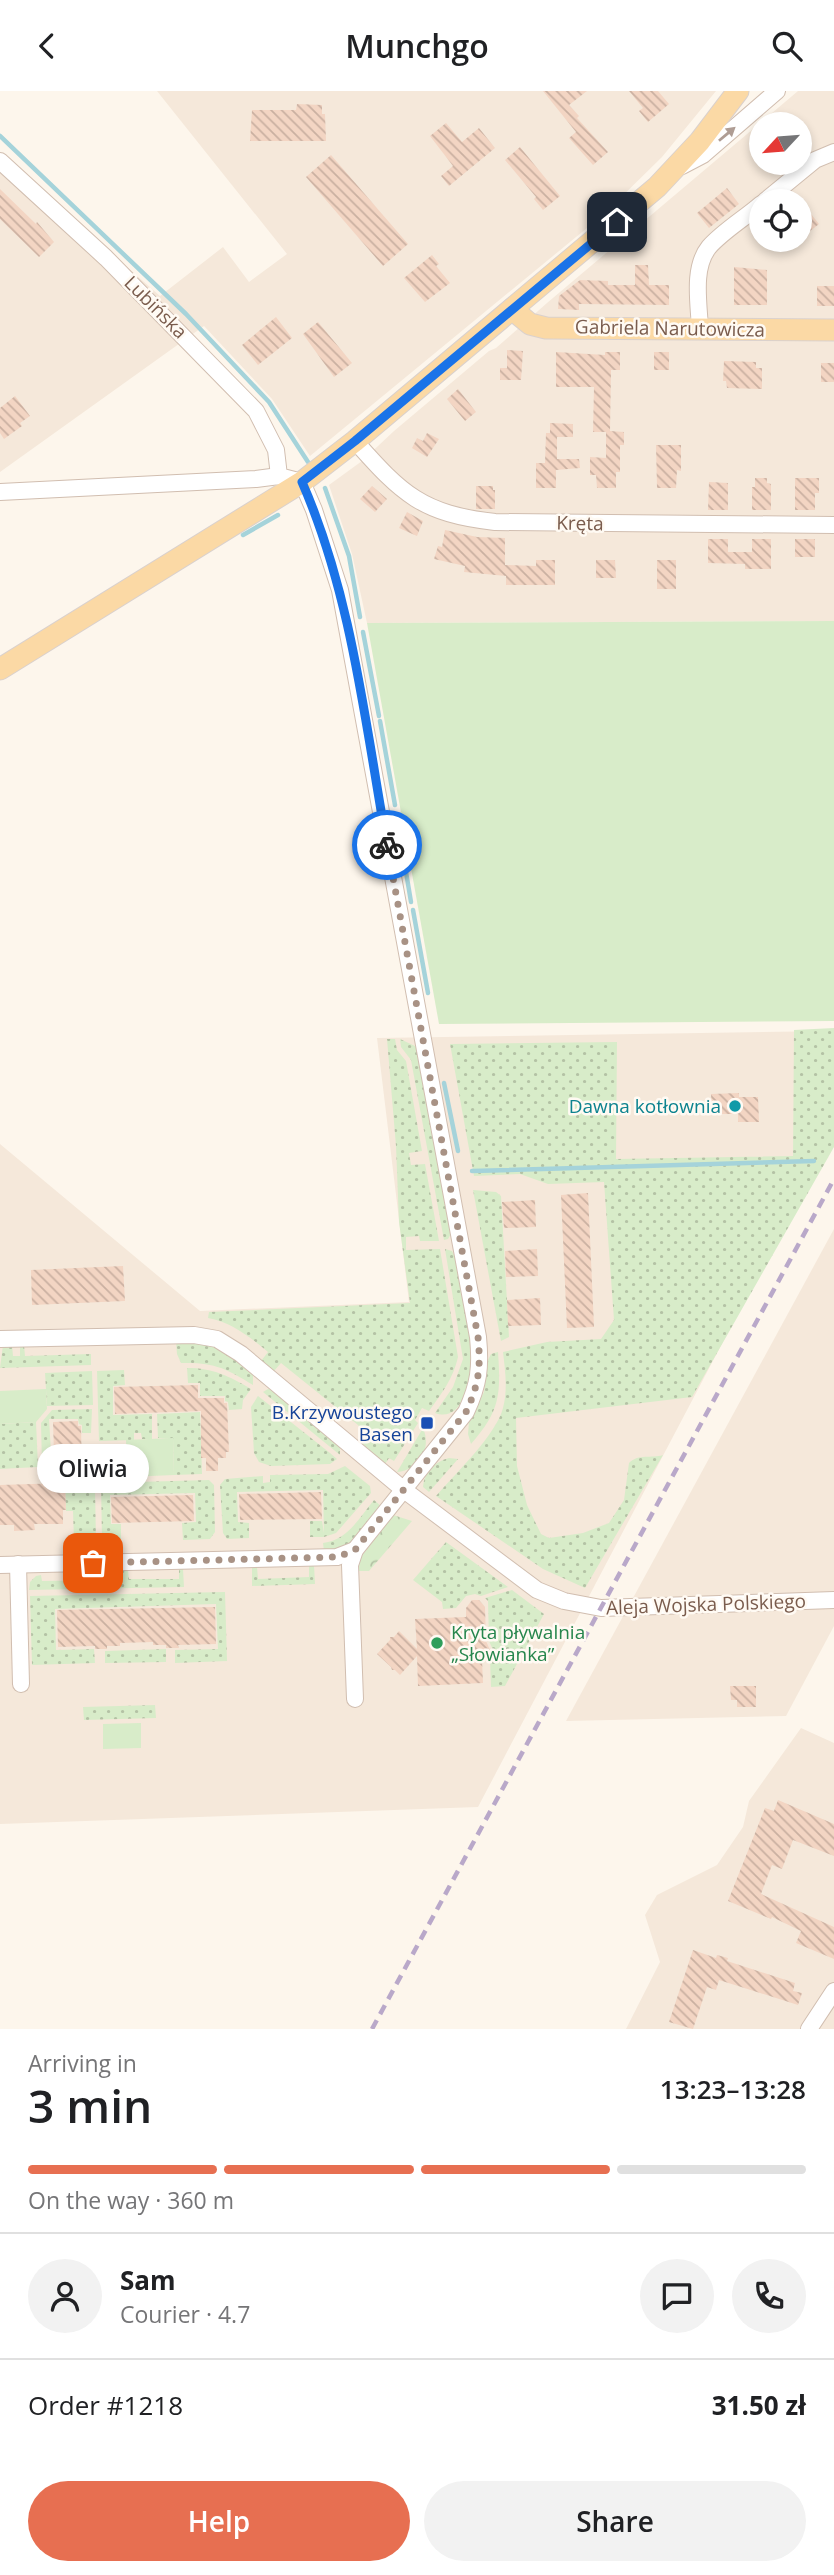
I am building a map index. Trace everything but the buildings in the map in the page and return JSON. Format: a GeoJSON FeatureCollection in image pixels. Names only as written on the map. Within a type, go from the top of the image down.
{"type":"FeatureCollection","features":[{"type":"Feature","properties":{"kind":"main road"},"geometry":{"type":"LineString","coordinates":[[0,669],[302,482],[355,441],[617,222],[700,141],[738,91]]}},
{"type":"Feature","properties":{"kind":"main road","name":"Gabriela Narutowicza"},"geometry":{"type":"LineString","coordinates":[[512,309],[530,324],[546,328],[834,330]]}},
{"type":"Feature","properties":{"kind":"street"},"geometry":{"type":"LineString","coordinates":[[673,170],[703,155],[776,91]]}},
{"type":"Feature","properties":{"kind":"street"},"geometry":{"type":"LineString","coordinates":[[780,189],[816,160],[834,152]]}},
{"type":"Feature","properties":{"kind":"street","name":"Lubińska"},"geometry":{"type":"LineString","coordinates":[[0,161],[106,258],[256,411],[276,450],[279,476]]}},
{"type":"Feature","properties":{"kind":"street"},"geometry":{"type":"LineString","coordinates":[[700,329],[698,277],[703,258],[709,247],[749,214]]}},
{"type":"Feature","properties":{"kind":"street","name":"Kręta"},"geometry":{"type":"LineString","coordinates":[[355,441],[394,485],[441,512],[465,519],[495,522],[834,525]]}},
{"type":"Feature","properties":{"kind":"street"},"geometry":{"type":"LineString","coordinates":[[0,492],[279,476],[302,482],[329,556],[348,625],[478,1337],[480,1363],[477,1388],[466,1412],[355,1550],[350,1565],[355,1699]]}},
{"type":"Feature","properties":{"kind":"street","name":"Aleja Wojska Polskiego"},"geometry":{"type":"LineString","coordinates":[[0,1339],[194,1335],[217,1339],[241,1354],[404,1490],[537,1590],[564,1601],[601,1608],[834,1600]]}},
{"type":"Feature","properties":{"kind":"street"},"geometry":{"type":"LineString","coordinates":[[0,1565],[337,1557],[355,1550]]}},
{"type":"Feature","properties":{"kind":"street"},"geometry":{"type":"LineString","coordinates":[[18,1565],[21,1684]]}},
{"type":"Feature","properties":{"kind":"street"},"geometry":{"type":"LineString","coordinates":[[809,2029],[834,1991]]}},
{"type":"Feature","properties":{"kind":"shaded area"},"geometry":{"type":"Polygon","coordinates":[[[157,91],[716,91],[662,157],[604,214],[310,456],[272,399],[204,326],[0,472],[0,155],[160,296],[223,247],[249,282],[287,254],[157,91]]]}},
{"type":"Feature","properties":{"kind":"shaded area"},"geometry":{"type":"Polygon","coordinates":[[[798,91],[834,91],[834,621],[367,623],[352,554],[329,485],[362,461],[394,431],[496,348],[749,132],[749,175],[812,175],[812,112],[773,112],[798,91]]]}},
{"type":"Feature","properties":{"kind":"shaded area"},"geometry":{"type":"Polygon","coordinates":[[[834,1031],[834,1131],[478,1807],[0,1824],[0,1144],[200,1311],[409,1302],[377,1038],[834,1031]]]}},
{"type":"Feature","properties":{"kind":"shaded area"},"geometry":{"type":"Polygon","coordinates":[[[834,1229],[834,1626],[786,1716],[566,1721],[834,1229]]]}},
{"type":"Feature","properties":{"kind":"shaded area"},"geometry":{"type":"Polygon","coordinates":[[[801,1728],[834,1743],[834,2029],[626,2029],[660,1962],[645,1915],[657,1895],[717,1865],[743,1827],[749,1801],[801,1728]]]}},
{"type":"Feature","properties":{"kind":"green space"},"geometry":{"type":"Polygon","coordinates":[[[834,621],[834,1021],[439,1024],[367,623],[834,621]]]}},
{"type":"Feature","properties":{"kind":"green space"},"geometry":{"type":"Polygon","coordinates":[[[834,1028],[834,1147],[692,1397],[516,1418],[517,1466],[527,1505],[541,1534],[549,1538],[583,1533],[609,1523],[624,1500],[629,1463],[641,1457],[663,1455],[585,1588],[543,1569],[436,1496],[484,1442],[499,1419],[506,1380],[503,1352],[547,1342],[601,1339],[614,1320],[604,1182],[548,1184],[520,1174],[474,1176],[450,1044],[617,1042],[616,1159],[793,1156],[794,1030],[834,1028]]]}},
{"type":"Feature","properties":{"kind":"green space"},"geometry":{"type":"Polygon","coordinates":[[[387,1039],[395,1039],[397,1050],[406,1061],[422,1151],[409,1153],[411,1165],[425,1164],[439,1241],[420,1241],[419,1236],[406,1237],[406,1250],[440,1249],[458,1357],[450,1379],[438,1398],[429,1411],[422,1408],[415,1420],[418,1423],[394,1461],[389,1458],[385,1464],[360,1442],[367,1434],[358,1425],[281,1363],[274,1371],[261,1361],[268,1352],[247,1336],[225,1323],[208,1318],[209,1312],[410,1303],[399,1222],[387,1039]]]}},
{"type":"Feature","properties":{"kind":"green space"},"geometry":{"type":"Polygon","coordinates":[[[400,1039],[417,1047],[452,1232],[448,1239],[444,1240],[411,1060],[401,1047],[400,1039]]]}},
{"type":"Feature","properties":{"kind":"green space"},"geometry":{"type":"Polygon","coordinates":[[[473,1190],[496,1192],[501,1196],[509,1337],[501,1341],[473,1190]]]}},
{"type":"Feature","properties":{"kind":"green space"},"geometry":{"type":"Polygon","coordinates":[[[445,1249],[452,1251],[456,1259],[469,1319],[474,1366],[472,1380],[462,1402],[452,1412],[445,1414],[435,1413],[453,1387],[463,1359],[445,1249]]]}},
{"type":"Feature","properties":{"kind":"green space"},"geometry":{"type":"Polygon","coordinates":[[[194,1340],[219,1349],[239,1362],[253,1374],[253,1385],[219,1367],[181,1363],[176,1341],[194,1340]]]}},
{"type":"Feature","properties":{"kind":"green space"},"geometry":{"type":"Polygon","coordinates":[[[3,1345],[12,1345],[13,1356],[20,1356],[20,1345],[24,1345],[25,1356],[91,1354],[91,1365],[0,1368],[3,1345]]]}},
{"type":"Feature","properties":{"kind":"green space"},"geometry":{"type":"Polygon","coordinates":[[[498,1352],[499,1380],[496,1402],[488,1422],[471,1444],[469,1422],[484,1392],[488,1360],[491,1354],[498,1352]]]}},
{"type":"Feature","properties":{"kind":"green space"},"geometry":{"type":"Polygon","coordinates":[[[187,1368],[205,1369],[251,1389],[243,1400],[242,1409],[229,1410],[225,1396],[200,1396],[200,1383],[188,1383],[187,1368]]]}},
{"type":"Feature","properties":{"kind":"green space"},"geometry":{"type":"Polygon","coordinates":[[[124,1370],[125,1385],[113,1386],[113,1415],[152,1414],[152,1439],[142,1439],[141,1433],[134,1433],[134,1440],[99,1441],[97,1371],[124,1370]]]}},
{"type":"Feature","properties":{"kind":"green space"},"geometry":{"type":"Polygon","coordinates":[[[92,1371],[93,1405],[47,1406],[45,1373],[92,1371]]]}},
{"type":"Feature","properties":{"kind":"green space"},"geometry":{"type":"Polygon","coordinates":[[[46,1389],[47,1409],[36,1422],[0,1424],[0,1391],[46,1389]]]}},
{"type":"Feature","properties":{"kind":"green space"},"geometry":{"type":"Polygon","coordinates":[[[274,1390],[340,1444],[340,1455],[263,1392],[274,1390]]]}},
{"type":"Feature","properties":{"kind":"green space"},"geometry":{"type":"Polygon","coordinates":[[[258,1396],[337,1459],[330,1464],[271,1466],[259,1462],[254,1453],[251,1407],[258,1396]]]}},
{"type":"Feature","properties":{"kind":"green space"},"geometry":{"type":"Polygon","coordinates":[[[92,1409],[91,1433],[82,1433],[82,1425],[78,1419],[49,1419],[52,1468],[50,1477],[42,1466],[41,1423],[52,1410],[92,1409]]]}},
{"type":"Feature","properties":{"kind":"green space"},"geometry":{"type":"Polygon","coordinates":[[[200,1412],[202,1474],[174,1475],[173,1439],[158,1438],[157,1414],[200,1412]]]}},
{"type":"Feature","properties":{"kind":"green space"},"geometry":{"type":"Polygon","coordinates":[[[36,1422],[38,1467],[0,1469],[0,1424],[36,1422]]]}},
{"type":"Feature","properties":{"kind":"green space"},"geometry":{"type":"Polygon","coordinates":[[[423,1428],[426,1443],[422,1457],[412,1467],[397,1472],[423,1428]]]}},
{"type":"Feature","properties":{"kind":"green space"},"geometry":{"type":"Polygon","coordinates":[[[173,1438],[174,1475],[127,1477],[126,1440],[173,1438]]]}},
{"type":"Feature","properties":{"kind":"green space"},"geometry":{"type":"Polygon","coordinates":[[[116,1444],[116,1449],[123,1452],[124,1469],[117,1474],[118,1477],[101,1478],[100,1445],[116,1444]]]}},
{"type":"Feature","properties":{"kind":"green space"},"geometry":{"type":"Polygon","coordinates":[[[449,1458],[458,1459],[429,1492],[423,1487],[428,1472],[449,1458]]]}},
{"type":"Feature","properties":{"kind":"green space"},"geometry":{"type":"Polygon","coordinates":[[[345,1466],[370,1486],[371,1493],[336,1533],[324,1537],[310,1537],[310,1521],[322,1521],[324,1533],[323,1490],[237,1492],[238,1522],[249,1523],[249,1538],[227,1539],[223,1533],[220,1485],[225,1479],[263,1476],[263,1483],[270,1482],[270,1475],[328,1474],[345,1466]]]}},
{"type":"Feature","properties":{"kind":"green space"},"geometry":{"type":"Polygon","coordinates":[[[209,1480],[214,1485],[215,1532],[210,1539],[183,1540],[182,1523],[196,1522],[195,1493],[110,1495],[111,1524],[121,1524],[121,1539],[102,1540],[101,1483],[209,1480]]]}},
{"type":"Feature","properties":{"kind":"green space"},"geometry":{"type":"Polygon","coordinates":[[[95,1488],[96,1540],[77,1538],[74,1541],[73,1511],[66,1511],[65,1489],[95,1488]]]}},
{"type":"Feature","properties":{"kind":"green space"},"geometry":{"type":"Polygon","coordinates":[[[374,1500],[382,1507],[354,1541],[343,1549],[324,1551],[323,1543],[346,1533],[374,1500]]]}},
{"type":"Feature","properties":{"kind":"green space"},"geometry":{"type":"Polygon","coordinates":[[[393,1515],[412,1521],[369,1571],[358,1571],[361,1557],[393,1515]]]}},
{"type":"Feature","properties":{"kind":"green space"},"geometry":{"type":"Polygon","coordinates":[[[446,1542],[508,1587],[481,1596],[466,1596],[456,1608],[443,1609],[442,1602],[413,1580],[446,1542]]]}},
{"type":"Feature","properties":{"kind":"green space"},"geometry":{"type":"Polygon","coordinates":[[[309,1565],[314,1565],[315,1584],[252,1586],[252,1567],[257,1567],[258,1579],[309,1577],[309,1565]]]}},
{"type":"Feature","properties":{"kind":"green space"},"geometry":{"type":"Polygon","coordinates":[[[179,1569],[183,1569],[184,1587],[29,1590],[30,1582],[41,1575],[42,1581],[115,1580],[115,1570],[128,1570],[129,1579],[179,1579],[179,1569]]]}},
{"type":"Feature","properties":{"kind":"green space"},"geometry":{"type":"Polygon","coordinates":[[[512,1590],[544,1614],[505,1686],[491,1687],[490,1658],[493,1650],[489,1641],[488,1601],[485,1598],[512,1590]]]}},
{"type":"Feature","properties":{"kind":"green space"},"geometry":{"type":"Polygon","coordinates":[[[225,1592],[227,1661],[175,1663],[175,1650],[218,1649],[216,1604],[55,1609],[56,1650],[94,1649],[95,1663],[32,1665],[30,1596],[225,1592]]]}},
{"type":"Feature","properties":{"kind":"green space"},"geometry":{"type":"Polygon","coordinates":[[[166,1649],[166,1662],[105,1663],[105,1651],[166,1649]]]}},
{"type":"Feature","properties":{"kind":"green space"},"geometry":{"type":"Polygon","coordinates":[[[155,1705],[156,1718],[84,1720],[83,1707],[155,1705]]]}},
{"type":"Feature","properties":{"kind":"green space"},"geometry":{"type":"Polygon","coordinates":[[[141,1723],[141,1748],[103,1749],[103,1724],[141,1723]]]}},
{"type":"Feature","properties":{"kind":"waterway"},"geometry":{"type":"LineString","coordinates":[[0,136],[186,314],[269,402],[308,462]]}},
{"type":"Feature","properties":{"kind":"waterway"},"geometry":{"type":"LineString","coordinates":[[325,488],[349,556],[360,617]]}},
{"type":"Feature","properties":{"kind":"waterway"},"geometry":{"type":"LineString","coordinates":[[243,535],[278,515]]}},
{"type":"Feature","properties":{"kind":"waterway"},"geometry":{"type":"LineString","coordinates":[[363,632],[379,716]]}},
{"type":"Feature","properties":{"kind":"waterway"},"geometry":{"type":"LineString","coordinates":[[380,721],[395,805]]}},
{"type":"Feature","properties":{"kind":"waterway"},"geometry":{"type":"LineString","coordinates":[[397,818],[411,902]]}},
{"type":"Feature","properties":{"kind":"waterway"},"geometry":{"type":"LineString","coordinates":[[413,910],[428,993]]}},
{"type":"Feature","properties":{"kind":"waterway"},"geometry":{"type":"LineString","coordinates":[[444,1083],[458,1151]]}},
{"type":"Feature","properties":{"kind":"waterway"},"geometry":{"type":"LineString","coordinates":[[472,1171],[814,1161]]}},
{"type":"Feature","properties":{"kind":"railway"},"geometry":{"type":"LineString","coordinates":[[372,2029],[834,1179]]}},
{"type":"Feature","properties":{"kind":"way so far"},"geometry":{"type":"LineString","coordinates":[[93,1563],[337,1557],[355,1550],[466,1412],[477,1388],[480,1363],[478,1337],[387,845]]}},
{"type":"Feature","properties":{"kind":"place","name":"Dawna kotłownia"},"geometry":{"type":"Point","coordinates":[735,1106]}},
{"type":"Feature","properties":{"kind":"place","name":"B.Krzywoustego Basen"},"geometry":{"type":"Point","coordinates":[427,1423]}},
{"type":"Feature","properties":{"kind":"place","name":"Oliwia"},"geometry":{"type":"Point","coordinates":[93,1563]}},
{"type":"Feature","properties":{"kind":"place","name":"Kryta pływalnia „Słowianka”"},"geometry":{"type":"Point","coordinates":[437,1643]}},
{"type":"Feature","properties":{"kind":"route"},"geometry":{"type":"LineString","coordinates":[[387,845],[340,590],[302,482],[355,441],[617,222]]}}]}
